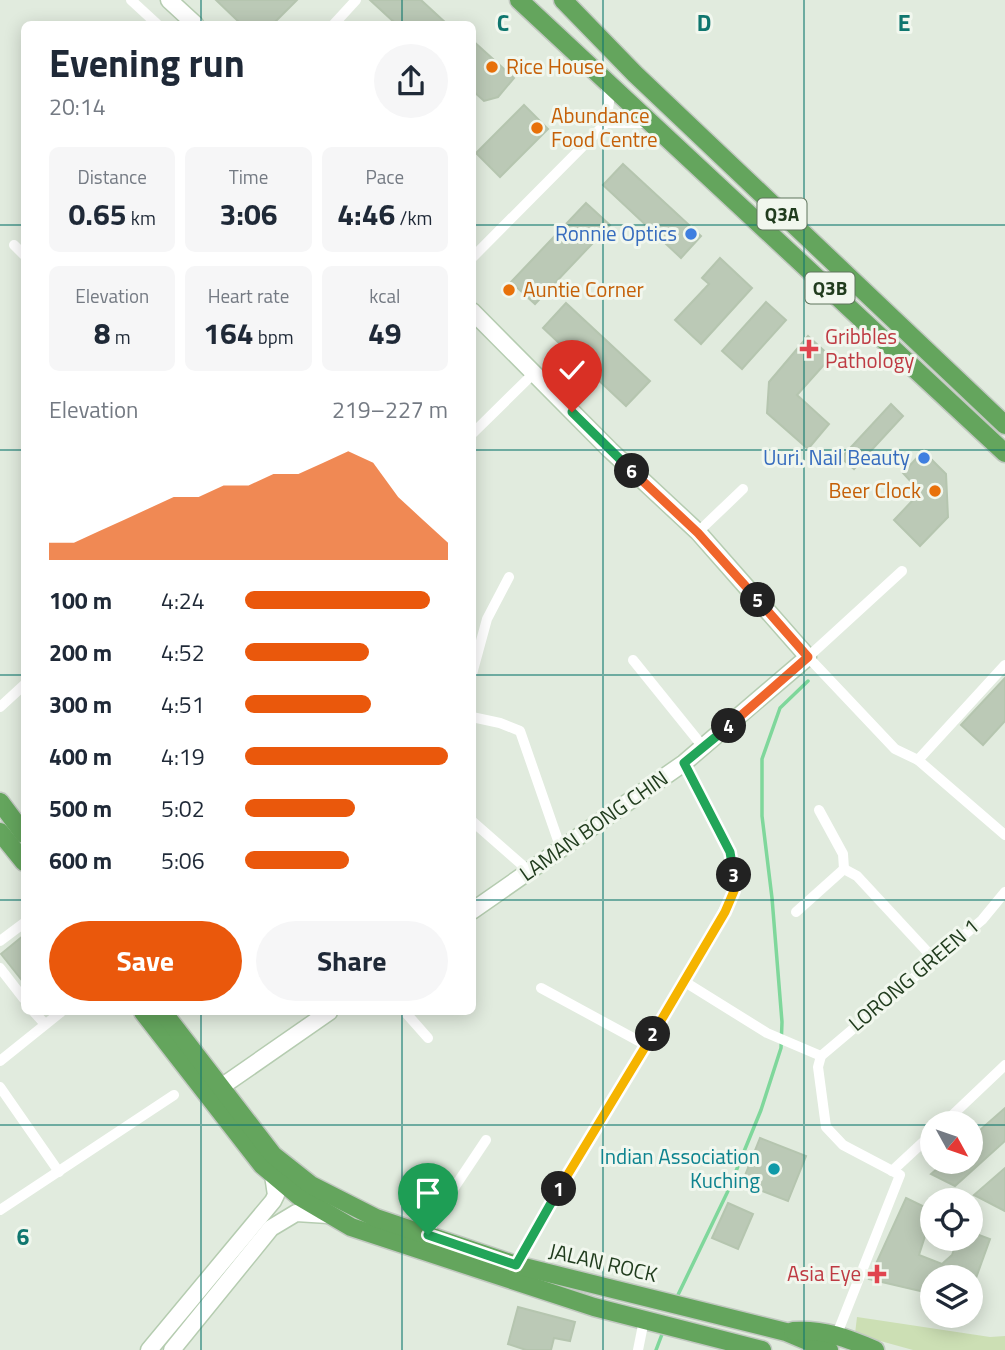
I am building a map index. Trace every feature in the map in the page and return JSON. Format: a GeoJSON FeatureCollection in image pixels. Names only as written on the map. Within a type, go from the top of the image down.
{"type":"FeatureCollection","features":[{"type":"Feature","properties":{"kind":"main road","name":"Q3B"},"geometry":{"type":"LineString","coordinates":[[519,0],[1005,453]]}},
{"type":"Feature","properties":{"kind":"main road","name":"Q3A"},"geometry":{"type":"LineString","coordinates":[[571,3],[645,83],[1005,425]]}},
{"type":"Feature","properties":{"kind":"main road"},"geometry":{"type":"LineString","coordinates":[[0,802],[21,830]]}},
{"type":"Feature","properties":{"kind":"main road"},"geometry":{"type":"LineString","coordinates":[[0,832],[21,858]]}},
{"type":"Feature","properties":{"kind":"main road","name":"JALAN ROCK"},"geometry":{"type":"LineString","coordinates":[[144,1015],[223,1119],[273,1174],[300,1197],[331,1215],[370,1236],[649,1321],[762,1350]]}},
{"type":"Feature","properties":{"kind":"main road","name":"JALAN ROCK"},"geometry":{"type":"LineString","coordinates":[[165,1015],[273,1155],[311,1185],[376,1218],[516,1265],[786,1332],[810,1330],[833,1342],[875,1350]]}},
{"type":"Feature","properties":{"kind":"street"},"geometry":{"type":"LineString","coordinates":[[131,0],[154,21]]}},
{"type":"Feature","properties":{"kind":"street"},"geometry":{"type":"LineString","coordinates":[[170,0],[192,21]]}},
{"type":"Feature","properties":{"kind":"street"},"geometry":{"type":"LineString","coordinates":[[337,21],[356,0]]}},
{"type":"Feature","properties":{"kind":"street"},"geometry":{"type":"LineString","coordinates":[[476,254],[606,123],[609,102],[605,79]]}},
{"type":"Feature","properties":{"kind":"street"},"geometry":{"type":"LineString","coordinates":[[606,123],[654,123]]}},
{"type":"Feature","properties":{"kind":"street"},"geometry":{"type":"LineString","coordinates":[[14,245],[21,252]]}},
{"type":"Feature","properties":{"kind":"street"},"geometry":{"type":"LineString","coordinates":[[476,315],[698,533],[808,657],[895,749],[918,760],[1005,835]]}},
{"type":"Feature","properties":{"kind":"street"},"geometry":{"type":"LineString","coordinates":[[476,430],[533,374]]}},
{"type":"Feature","properties":{"kind":"street"},"geometry":{"type":"LineString","coordinates":[[698,533],[743,489]]}},
{"type":"Feature","properties":{"kind":"street","name":"LAMAN BONG CHIN"},"geometry":{"type":"LineString","coordinates":[[476,908],[704,748],[902,571]]}},
{"type":"Feature","properties":{"kind":"street"},"geometry":{"type":"LineString","coordinates":[[476,659],[487,619],[509,577]]}},
{"type":"Feature","properties":{"kind":"street"},"geometry":{"type":"LineString","coordinates":[[633,660],[704,748]]}},
{"type":"Feature","properties":{"kind":"street"},"geometry":{"type":"LineString","coordinates":[[918,760],[1005,666]]}},
{"type":"Feature","properties":{"kind":"street"},"geometry":{"type":"LineString","coordinates":[[0,707],[21,688]]}},
{"type":"Feature","properties":{"kind":"street"},"geometry":{"type":"LineString","coordinates":[[476,718],[520,731],[561,849]]}},
{"type":"Feature","properties":{"kind":"street"},"geometry":{"type":"LineString","coordinates":[[516,1265],[685,982],[734,891],[730,852],[684,763]]}},
{"type":"Feature","properties":{"kind":"street"},"geometry":{"type":"LineString","coordinates":[[819,810],[843,855],[844,869]]}},
{"type":"Feature","properties":{"kind":"street"},"geometry":{"type":"LineString","coordinates":[[476,825],[529,872]]}},
{"type":"Feature","properties":{"kind":"street"},"geometry":{"type":"LineString","coordinates":[[796,912],[844,869]]}},
{"type":"Feature","properties":{"kind":"street"},"geometry":{"type":"LineString","coordinates":[[844,869],[857,876],[934,959]]}},
{"type":"Feature","properties":{"kind":"street","name":"LORONG GREEN 1"},"geometry":{"type":"LineString","coordinates":[[821,1056],[982,920],[1005,892]]}},
{"type":"Feature","properties":{"kind":"street"},"geometry":{"type":"LineString","coordinates":[[0,941],[21,925]]}},
{"type":"Feature","properties":{"kind":"street"},"geometry":{"type":"LineString","coordinates":[[0,968],[21,995]]}},
{"type":"Feature","properties":{"kind":"street"},"geometry":{"type":"LineString","coordinates":[[685,982],[767,1033],[821,1056],[818,1067],[826,1127],[843,1144],[900,1175],[833,1342]]}},
{"type":"Feature","properties":{"kind":"street"},"geometry":{"type":"LineString","coordinates":[[541,988],[646,1045]]}},
{"type":"Feature","properties":{"kind":"street"},"geometry":{"type":"LineString","coordinates":[[37,1015],[45,1024]]}},
{"type":"Feature","properties":{"kind":"street"},"geometry":{"type":"LineString","coordinates":[[0,1061],[57,1015]]}},
{"type":"Feature","properties":{"kind":"street"},"geometry":{"type":"LineString","coordinates":[[221,1087],[325,1015]]}},
{"type":"Feature","properties":{"kind":"street"},"geometry":{"type":"LineString","coordinates":[[408,1015],[428,1038]]}},
{"type":"Feature","properties":{"kind":"street"},"geometry":{"type":"LineString","coordinates":[[957,1111],[1005,1065]]}},
{"type":"Feature","properties":{"kind":"street"},"geometry":{"type":"LineString","coordinates":[[0,1087],[60,1172]]}},
{"type":"Feature","properties":{"kind":"street"},"geometry":{"type":"LineString","coordinates":[[0,1210],[174,1095]]}},
{"type":"Feature","properties":{"kind":"street"},"geometry":{"type":"LineString","coordinates":[[428,1235],[440,1209],[486,1140]]}},
{"type":"Feature","properties":{"kind":"street"},"geometry":{"type":"LineString","coordinates":[[892,1171],[920,1145]]}},
{"type":"Feature","properties":{"kind":"street"},"geometry":{"type":"LineString","coordinates":[[149,1350],[273,1201],[276,1195],[273,1174]]}},
{"type":"Feature","properties":{"kind":"street"},"geometry":{"type":"LineString","coordinates":[[172,1350],[271,1228],[296,1213],[331,1215]]}},
{"type":"Feature","properties":{"kind":"street"},"geometry":{"type":"LineString","coordinates":[[638,1350],[649,1321]]}},
{"type":"Feature","properties":{"kind":"green space"},"geometry":{"type":"Polygon","coordinates":[[[857,1317],[990,1337],[1005,1336],[1005,1350],[913,1350],[855,1334],[857,1317]]]}},
{"type":"Feature","properties":{"kind":"building"},"geometry":{"type":"Polygon","coordinates":[[[216,0],[297,0],[276,21],[238,21],[216,0]]]}},
{"type":"Feature","properties":{"kind":"building"},"geometry":{"type":"Polygon","coordinates":[[[370,0],[421,0],[444,21],[393,21],[370,0]]]}},
{"type":"Feature","properties":{"kind":"building"},"geometry":{"type":"Polygon","coordinates":[[[476,44],[514,78],[498,97],[484,101],[476,94],[476,44]]]}},
{"type":"Feature","properties":{"kind":"building"},"geometry":{"type":"Polygon","coordinates":[[[524,105],[548,129],[500,177],[476,153],[524,105]]]}},
{"type":"Feature","properties":{"kind":"building"},"geometry":{"type":"Polygon","coordinates":[[[623,164],[701,236],[681,258],[603,185],[623,164]]]}},
{"type":"Feature","properties":{"kind":"building"},"geometry":{"type":"Polygon","coordinates":[[[586,203],[610,225],[535,304],[511,282],[586,203]]]}},
{"type":"Feature","properties":{"kind":"building"},"geometry":{"type":"Polygon","coordinates":[[[720,258],[752,288],[701,344],[675,320],[709,284],[702,278],[720,258]]]}},
{"type":"Feature","properties":{"kind":"building"},"geometry":{"type":"Polygon","coordinates":[[[766,302],[786,320],[742,369],[722,351],[766,302]]]}},
{"type":"Feature","properties":{"kind":"building"},"geometry":{"type":"Polygon","coordinates":[[[566,303],[650,381],[626,406],[543,328],[566,303]]]}},
{"type":"Feature","properties":{"kind":"building"},"geometry":{"type":"Polygon","coordinates":[[[808,336],[831,357],[797,395],[829,424],[808,449],[767,413],[769,382],[808,336]]]}},
{"type":"Feature","properties":{"kind":"building"},"geometry":{"type":"Polygon","coordinates":[[[891,404],[903,416],[854,469],[841,458],[891,404]]]}},
{"type":"Feature","properties":{"kind":"building"},"geometry":{"type":"Polygon","coordinates":[[[923,451],[946,474],[948,517],[920,546],[894,520],[914,499],[914,485],[903,473],[923,451]]]}},
{"type":"Feature","properties":{"kind":"building"},"geometry":{"type":"Polygon","coordinates":[[[1005,678],[1005,721],[983,745],[961,725],[1005,678]]]}},
{"type":"Feature","properties":{"kind":"building"},"geometry":{"type":"Polygon","coordinates":[[[21,937],[21,979],[1,954],[21,937]]]}},
{"type":"Feature","properties":{"kind":"building"},"geometry":{"type":"Polygon","coordinates":[[[1005,1108],[1005,1141],[984,1160],[984,1127],[1005,1108]]]}},
{"type":"Feature","properties":{"kind":"building","name":"Indian Association Kuching"},"geometry":{"type":"Polygon","coordinates":[[[760,1138],[806,1156],[788,1201],[742,1183],[760,1138]]]}},
{"type":"Feature","properties":{"kind":"building"},"geometry":{"type":"Polygon","coordinates":[[[1005,1168],[1005,1211],[983,1200],[982,1188],[1005,1168]]]}},
{"type":"Feature","properties":{"kind":"building"},"geometry":{"type":"Polygon","coordinates":[[[931,1174],[968,1174],[955,1186],[931,1174]]]}},
{"type":"Feature","properties":{"kind":"building"},"geometry":{"type":"Polygon","coordinates":[[[906,1198],[920,1205],[919,1255],[942,1264],[954,1251],[983,1251],[983,1236],[990,1239],[981,1265],[920,1265],[920,1291],[869,1279],[906,1198]]]}},
{"type":"Feature","properties":{"kind":"building"},"geometry":{"type":"Polygon","coordinates":[[[728,1203],[753,1214],[738,1249],[712,1238],[728,1203]]]}},
{"type":"Feature","properties":{"kind":"building"},"geometry":{"type":"Polygon","coordinates":[[[518,1307],[575,1322],[570,1341],[554,1338],[551,1350],[526,1350],[508,1344],[518,1307]]]}},
{"type":"Feature","properties":{"kind":"waterway"},"geometry":{"type":"LineString","coordinates":[[676,1299],[727,1193],[761,1110],[781,1048],[782,1022],[772,898],[762,816],[762,759],[780,708],[808,681]]}},
{"type":"Feature","properties":{"kind":"waterway"},"geometry":{"type":"LineString","coordinates":[[656,1350],[664,1329]]}},
{"type":"Feature","properties":{"kind":"place","name":"Rice House"},"geometry":{"type":"Point","coordinates":[492,67]}},
{"type":"Feature","properties":{"kind":"place","name":"Abundance Food Centre"},"geometry":{"type":"Point","coordinates":[537,128]}},
{"type":"Feature","properties":{"kind":"place","name":"Ronnie Optics"},"geometry":{"type":"Point","coordinates":[691,234]}},
{"type":"Feature","properties":{"kind":"place","name":"Auntie Corner"},"geometry":{"type":"Point","coordinates":[509,290]}},
{"type":"Feature","properties":{"kind":"place","name":"Gribbles Pathology"},"geometry":{"type":"Point","coordinates":[809,349]}},
{"type":"Feature","properties":{"kind":"place","name":"Uuri. Nail Beauty"},"geometry":{"type":"Point","coordinates":[924,458]}},
{"type":"Feature","properties":{"kind":"place","name":"Beer Clock"},"geometry":{"type":"Point","coordinates":[935,491]}},
{"type":"Feature","properties":{"kind":"place","name":"Indian Association Kuching"},"geometry":{"type":"Point","coordinates":[774,1169]}},
{"type":"Feature","properties":{"kind":"place","name":"Asia Eye"},"geometry":{"type":"Point","coordinates":[877,1274]}},
{"type":"Feature","properties":{"kind":"route"},"geometry":{"type":"LineString","coordinates":[[428,1235],[516,1265],[530,1237],[685,982],[734,891],[734,870],[730,852],[684,763],[808,657],[698,533],[572,412]]}}]}
